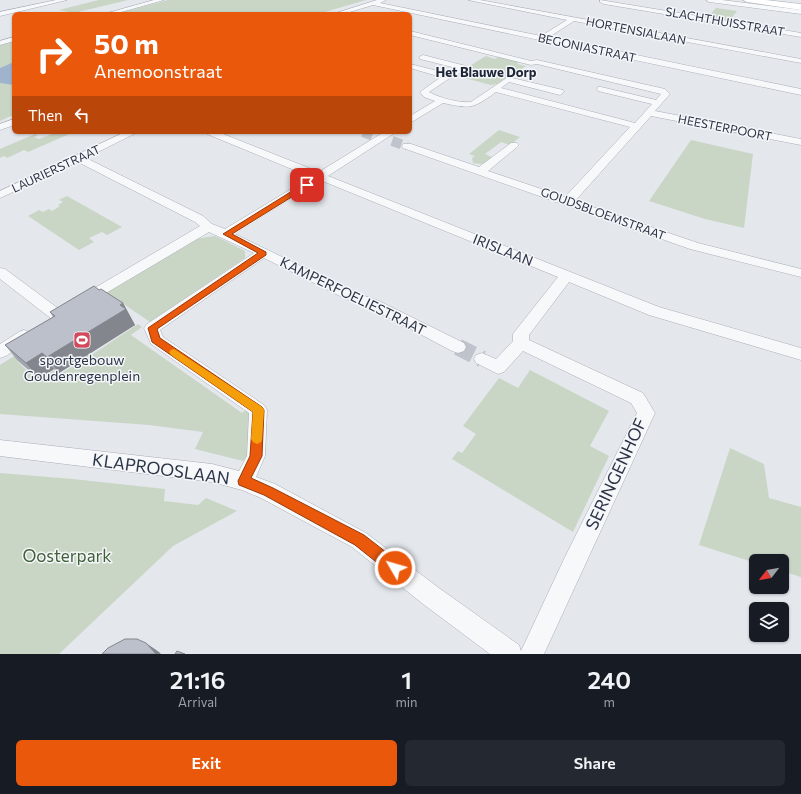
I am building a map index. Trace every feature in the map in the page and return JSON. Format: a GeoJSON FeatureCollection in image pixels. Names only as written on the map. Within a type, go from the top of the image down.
{"type":"FeatureCollection","features":[{"type":"Feature","properties":{"kind":"main road"},"geometry":{"type":"LineString","coordinates":[[746,0],[801,7]]}},
{"type":"Feature","properties":{"kind":"street"},"geometry":{"type":"LineString","coordinates":[[1,14],[64,0]]}},
{"type":"Feature","properties":{"kind":"street"},"geometry":{"type":"LineString","coordinates":[[115,12],[161,0]]}},
{"type":"Feature","properties":{"kind":"street"},"geometry":{"type":"LineString","coordinates":[[345,12],[384,0]]}},
{"type":"Feature","properties":{"kind":"street","name":"HORTENSIALAAN"},"geometry":{"type":"LineString","coordinates":[[471,0],[801,61]]}},
{"type":"Feature","properties":{"kind":"street","name":"SLACHTHUISSTRAAT"},"geometry":{"type":"LineString","coordinates":[[604,0],[602,1],[801,35]]}},
{"type":"Feature","properties":{"kind":"street","name":"SLACHTHUISSTRAAT"},"geometry":{"type":"LineString","coordinates":[[709,0],[801,12]]}},
{"type":"Feature","properties":{"kind":"street","name":"BEGONIASTRAAT"},"geometry":{"type":"LineString","coordinates":[[373,3],[801,92]]}},
{"type":"Feature","properties":{"kind":"street"},"geometry":{"type":"LineString","coordinates":[[1,14],[12,17]]}},
{"type":"Feature","properties":{"kind":"street"},"geometry":{"type":"LineString","coordinates":[[542,38],[573,19]]}},
{"type":"Feature","properties":{"kind":"street"},"geometry":{"type":"LineString","coordinates":[[412,33],[531,63],[537,62],[662,91],[666,94],[568,201]]}},
{"type":"Feature","properties":{"kind":"street"},"geometry":{"type":"LineString","coordinates":[[0,43],[12,40]]}},
{"type":"Feature","properties":{"kind":"street"},"geometry":{"type":"LineString","coordinates":[[423,58],[463,68],[447,76],[424,92],[427,95],[442,100],[465,105],[473,104],[508,79],[560,92]]}},
{"type":"Feature","properties":{"kind":"street"},"geometry":{"type":"LineString","coordinates":[[412,67],[447,76]]}},
{"type":"Feature","properties":{"kind":"street"},"geometry":{"type":"LineString","coordinates":[[495,89],[633,130]]}},
{"type":"Feature","properties":{"kind":"street","name":"HEESTERPOORT"},"geometry":{"type":"LineString","coordinates":[[601,89],[654,108],[801,142]]}},
{"type":"Feature","properties":{"kind":"street"},"geometry":{"type":"LineString","coordinates":[[412,119],[442,100]]}},
{"type":"Feature","properties":{"kind":"street","name":"HEESTERPOORT"},"geometry":{"type":"LineString","coordinates":[[654,108],[801,134]]}},
{"type":"Feature","properties":{"kind":"street"},"geometry":{"type":"LineString","coordinates":[[0,127],[12,123]]}},
{"type":"Feature","properties":{"kind":"street","name":"LAURIERSTRAAT"},"geometry":{"type":"LineString","coordinates":[[0,195],[129,134]]}},
{"type":"Feature","properties":{"kind":"street","name":"IRISLAAN"},"geometry":{"type":"LineString","coordinates":[[215,134],[654,311],[801,354]]}},
{"type":"Feature","properties":{"kind":"street"},"geometry":{"type":"LineString","coordinates":[[226,234],[321,176],[377,137],[392,137]]}},
{"type":"Feature","properties":{"kind":"street"},"geometry":{"type":"LineString","coordinates":[[481,171],[514,145]]}},
{"type":"Feature","properties":{"kind":"street","name":"GOUDSBLOEMSTRAAT"},"geometry":{"type":"LineString","coordinates":[[407,146],[568,201],[578,207],[694,246],[801,273]]}},
{"type":"Feature","properties":{"kind":"street","name":"KAMPERFOELIESTRAAT"},"geometry":{"type":"LineString","coordinates":[[78,158],[199,220],[208,227],[226,234],[351,296],[374,304],[458,347]]}},
{"type":"Feature","properties":{"kind":"street"},"geometry":{"type":"LineString","coordinates":[[0,352],[208,227]]}},
{"type":"Feature","properties":{"kind":"street"},"geometry":{"type":"LineString","coordinates":[[244,481],[256,456],[258,410],[156,340],[152,328],[263,253]]}},
{"type":"Feature","properties":{"kind":"street"},"geometry":{"type":"LineString","coordinates":[[0,272],[58,316]]}},
{"type":"Feature","properties":{"kind":"street"},"geometry":{"type":"LineString","coordinates":[[490,363],[521,343],[521,334],[566,276]]}},
{"type":"Feature","properties":{"kind":"street","name":"SERINGENHOF"},"geometry":{"type":"LineString","coordinates":[[521,343],[637,398],[646,414],[578,553],[532,654]]}},
{"type":"Feature","properties":{"kind":"street","name":"KLAPROOSLAAN"},"geometry":{"type":"LineString","coordinates":[[0,448],[212,473],[244,481],[359,540],[431,596],[510,654]]}},
{"type":"Feature","properties":{"kind":"green space"},"geometry":{"type":"Polygon","coordinates":[[[99,0],[128,0],[78,12],[59,10],[99,0]]]}},
{"type":"Feature","properties":{"kind":"green space"},"geometry":{"type":"Polygon","coordinates":[[[168,0],[366,0],[325,12],[123,12],[168,0]]]}},
{"type":"Feature","properties":{"kind":"green space"},"geometry":{"type":"Polygon","coordinates":[[[716,8],[737,11],[729,21],[708,17],[716,8]]]}},
{"type":"Feature","properties":{"kind":"green space"},"geometry":{"type":"Polygon","coordinates":[[[12,42],[12,116],[0,121],[0,45],[12,42]]]}},
{"type":"Feature","properties":{"kind":"green space"},"geometry":{"type":"Polygon","coordinates":[[[486,56],[495,59],[499,56],[520,61],[517,64],[526,66],[497,84],[491,85],[457,76],[456,74],[486,56]]]}},
{"type":"Feature","properties":{"kind":"green space"},"geometry":{"type":"Polygon","coordinates":[[[499,130],[520,137],[510,145],[501,142],[485,154],[494,158],[486,163],[473,163],[472,158],[475,156],[469,154],[499,130]]]}},
{"type":"Feature","properties":{"kind":"green space"},"geometry":{"type":"Polygon","coordinates":[[[35,134],[38,135],[34,137],[39,139],[52,134],[69,134],[28,152],[24,150],[7,158],[4,156],[0,158],[0,149],[35,134]]]}},
{"type":"Feature","properties":{"kind":"green space"},"geometry":{"type":"Polygon","coordinates":[[[691,140],[753,154],[744,228],[705,219],[649,201],[691,140]]]}},
{"type":"Feature","properties":{"kind":"green space"},"geometry":{"type":"Polygon","coordinates":[[[67,196],[122,227],[107,235],[102,232],[89,238],[94,242],[79,250],[28,216],[39,210],[43,212],[49,209],[52,211],[63,202],[59,200],[67,196]]]}},
{"type":"Feature","properties":{"kind":"green space"},"geometry":{"type":"Polygon","coordinates":[[[215,236],[245,251],[245,258],[150,322],[106,292],[194,239],[215,236]]]}},
{"type":"Feature","properties":{"kind":"green space"},"geometry":{"type":"Polygon","coordinates":[[[138,324],[142,327],[131,335],[242,413],[248,409],[252,416],[250,452],[243,461],[195,449],[203,432],[149,425],[0,414],[0,365],[3,363],[60,328],[65,332],[17,361],[38,381],[54,370],[60,374],[75,365],[70,361],[86,350],[93,354],[138,324]]]}},
{"type":"Feature","properties":{"kind":"green space"},"geometry":{"type":"Polygon","coordinates":[[[530,370],[609,411],[590,446],[609,456],[573,532],[452,459],[458,451],[462,453],[476,434],[463,426],[499,378],[518,388],[530,370]]]}},
{"type":"Feature","properties":{"kind":"green space"},"geometry":{"type":"Polygon","coordinates":[[[730,448],[764,464],[769,498],[801,507],[801,577],[789,573],[789,554],[749,554],[749,561],[699,545],[730,448]]]}},
{"type":"Feature","properties":{"kind":"green space","name":"Oosterpark"},"geometry":{"type":"Polygon","coordinates":[[[0,473],[165,489],[164,501],[198,505],[206,498],[237,511],[173,546],[59,654],[0,654],[0,473]]]}},
{"type":"Feature","properties":{"kind":"water"},"geometry":{"type":"Polygon","coordinates":[[[12,63],[12,85],[0,83],[0,68],[12,63]]]}},
{"type":"Feature","properties":{"kind":"building"},"geometry":{"type":"Polygon","coordinates":[[[94,286],[123,303],[120,305],[126,309],[47,357],[42,353],[26,363],[5,345],[55,316],[50,312],[94,286]]]}},
{"type":"Feature","properties":{"kind":"building"},"geometry":{"type":"Polygon","coordinates":[[[125,639],[137,639],[146,643],[156,654],[102,654],[108,648],[125,639]]]}},
{"type":"Feature","properties":{"kind":"building"},"geometry":{"type":"Polygon","coordinates":[[[177,651],[185,654],[175,654],[177,651]]]}},
{"type":"Feature","properties":{"kind":"tunnel"},"geometry":{"type":"LineString","coordinates":[[368,134],[373,136]]}},
{"type":"Feature","properties":{"kind":"tunnel"},"geometry":{"type":"LineString","coordinates":[[392,141],[407,146]]}},
{"type":"Feature","properties":{"kind":"tunnel"},"geometry":{"type":"LineString","coordinates":[[458,347],[482,359]]}},
{"type":"Feature","properties":{"kind":"slow traffic"},"geometry":{"type":"LineString","coordinates":[[174,352],[258,410],[257,439]]}},
{"type":"Feature","properties":{"kind":"place","name":"sportgebouw Goudenregenplein"},"geometry":{"type":"Point","coordinates":[82,340]}},
{"type":"Feature","properties":{"kind":"district","name":"Het Blauwe Dorp"},"geometry":{"type":"Point","coordinates":[486,72]}},
{"type":"Feature","properties":{"kind":"route"},"geometry":{"type":"LineString","coordinates":[[307,185],[226,234],[263,253],[152,328],[156,340],[258,410],[256,456],[244,481],[359,540],[395,568]]}}]}
